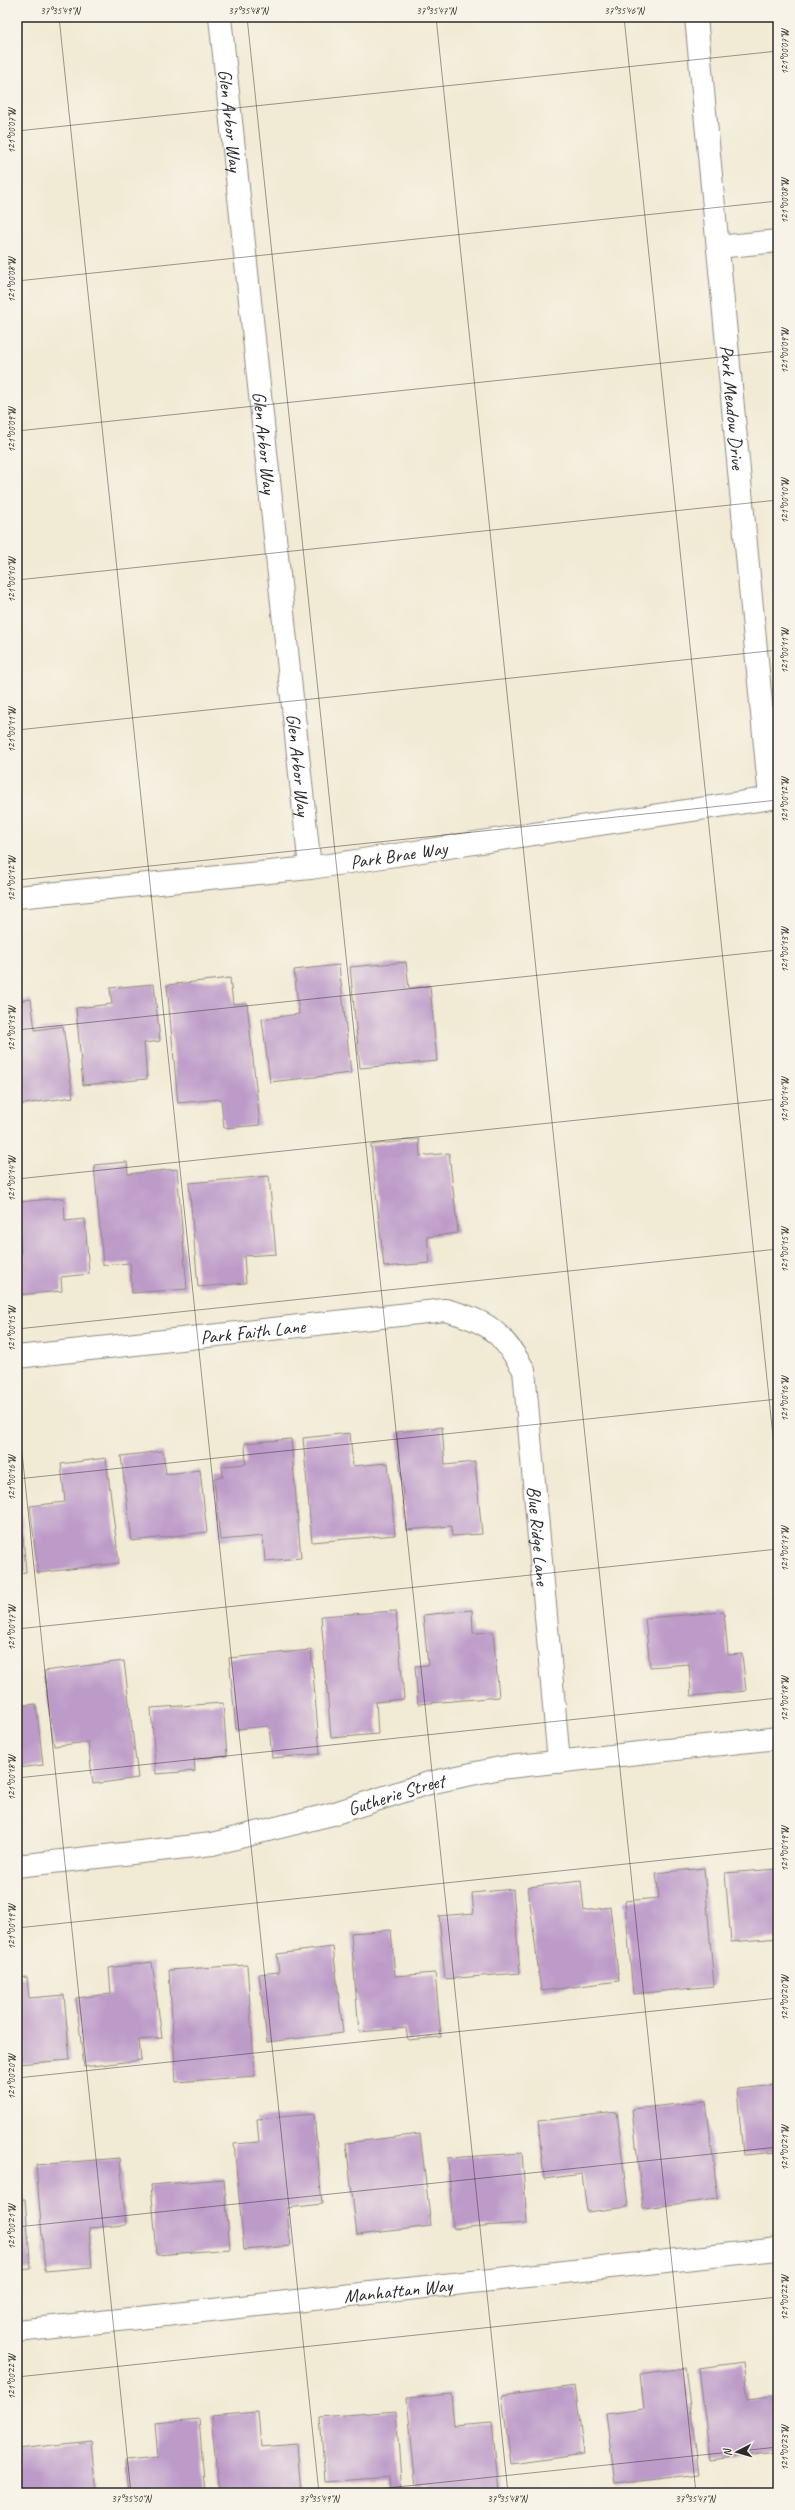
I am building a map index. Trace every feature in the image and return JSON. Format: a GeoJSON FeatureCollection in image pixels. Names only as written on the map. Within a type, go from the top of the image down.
{"type":"FeatureCollection","features":[{"type":"Feature","properties":{"kind":"street","name":"Glen Arbor Way"},"geometry":{"type":"LineString","coordinates":[[220,17],[310,868]]}},
{"type":"Feature","properties":{"kind":"street","name":"Park Meadow Drive"},"geometry":{"type":"LineString","coordinates":[[696,17],[774,798]]}},
{"type":"Feature","properties":{"kind":"street"},"geometry":{"type":"LineString","coordinates":[[718,247],[778,241]]}},
{"type":"Feature","properties":{"kind":"street","name":"Park Brae Way"},"geometry":{"type":"LineString","coordinates":[[17,898],[310,868],[774,798]]}},
{"type":"Feature","properties":{"kind":"street","name":"Park Faith Lane"},"geometry":{"type":"LineString","coordinates":[[17,1357],[445,1310],[471,1316],[486,1324]]}},
{"type":"Feature","properties":{"kind":"street","name":"Blue Ridge Lane"},"geometry":{"type":"LineString","coordinates":[[486,1324],[509,1344],[524,1370],[559,1762]]}},
{"type":"Feature","properties":{"kind":"street","name":"Gutherie Street"},"geometry":{"type":"LineString","coordinates":[[17,1866],[212,1844],[332,1814],[430,1783],[500,1768],[778,1738]]}},
{"type":"Feature","properties":{"kind":"street","name":"Manhattan Way"},"geometry":{"type":"LineString","coordinates":[[17,2331],[778,2249]]}},
{"type":"Feature","properties":{"kind":"building"},"geometry":{"type":"Polygon","coordinates":[[[406,962],[409,988],[430,986],[437,1061],[360,1068],[350,967],[406,962]]]}},
{"type":"Feature","properties":{"kind":"building"},"geometry":{"type":"Polygon","coordinates":[[[339,965],[351,1073],[270,1082],[262,1019],[299,1014],[294,970],[339,965]]]}},
{"type":"Feature","properties":{"kind":"building"},"geometry":{"type":"Polygon","coordinates":[[[230,978],[233,1004],[247,1003],[260,1125],[224,1128],[221,1099],[178,1103],[167,985],[230,978]]]}},
{"type":"Feature","properties":{"kind":"building"},"geometry":{"type":"Polygon","coordinates":[[[154,984],[160,1041],[144,1043],[147,1079],[83,1085],[76,1008],[112,1004],[110,988],[154,984]]]}},
{"type":"Feature","properties":{"kind":"building"},"geometry":{"type":"Polygon","coordinates":[[[31,999],[35,1030],[63,1026],[73,1097],[17,1105],[17,1001],[31,999]]]}},
{"type":"Feature","properties":{"kind":"building"},"geometry":{"type":"Polygon","coordinates":[[[419,1139],[420,1156],[449,1153],[458,1233],[427,1237],[430,1263],[384,1267],[371,1145],[419,1139]]]}},
{"type":"Feature","properties":{"kind":"building"},"geometry":{"type":"Polygon","coordinates":[[[127,1162],[128,1174],[177,1169],[187,1289],[132,1293],[130,1263],[103,1265],[94,1165],[127,1162]]]}},
{"type":"Feature","properties":{"kind":"building"},"geometry":{"type":"Polygon","coordinates":[[[269,1176],[276,1254],[244,1256],[246,1283],[198,1287],[189,1183],[269,1176]]]}},
{"type":"Feature","properties":{"kind":"building"},"geometry":{"type":"Polygon","coordinates":[[[64,1198],[65,1221],[85,1219],[89,1274],[61,1277],[62,1291],[17,1295],[17,1254],[21,1254],[17,1202],[64,1198]]]}},
{"type":"Feature","properties":{"kind":"building"},"geometry":{"type":"Polygon","coordinates":[[[442,1427],[445,1465],[475,1462],[482,1534],[452,1536],[451,1526],[406,1530],[397,1432],[442,1427]]]}},
{"type":"Feature","properties":{"kind":"building"},"geometry":{"type":"Polygon","coordinates":[[[350,1433],[353,1466],[388,1463],[395,1535],[312,1542],[303,1438],[350,1433]]]}},
{"type":"Feature","properties":{"kind":"building"},"geometry":{"type":"Polygon","coordinates":[[[291,1439],[301,1558],[265,1561],[263,1536],[220,1540],[214,1478],[223,1477],[222,1466],[246,1464],[245,1443],[291,1439]]]}},
{"type":"Feature","properties":{"kind":"building"},"geometry":{"type":"Polygon","coordinates":[[[163,1451],[166,1474],[200,1470],[207,1532],[132,1541],[121,1456],[163,1451]]]}},
{"type":"Feature","properties":{"kind":"building"},"geometry":{"type":"Polygon","coordinates":[[[106,1458],[119,1563],[38,1573],[30,1506],[65,1502],[61,1464],[106,1458]]]}},
{"type":"Feature","properties":{"kind":"building"},"geometry":{"type":"Polygon","coordinates":[[[17,1500],[20,1500],[26,1572],[17,1573],[17,1500]]]}},
{"type":"Feature","properties":{"kind":"building"},"geometry":{"type":"Polygon","coordinates":[[[472,1610],[473,1633],[493,1632],[499,1697],[418,1704],[415,1666],[428,1665],[423,1615],[472,1610]]]}},
{"type":"Feature","properties":{"kind":"building"},"geometry":{"type":"Polygon","coordinates":[[[396,1611],[404,1699],[376,1702],[378,1734],[331,1738],[321,1616],[396,1611]]]}},
{"type":"Feature","properties":{"kind":"building"},"geometry":{"type":"Polygon","coordinates":[[[724,1612],[728,1655],[742,1654],[746,1691],[691,1696],[689,1664],[650,1667],[645,1618],[724,1612]]]}},
{"type":"Feature","properties":{"kind":"building"},"geometry":{"type":"Polygon","coordinates":[[[311,1650],[320,1754],[272,1758],[269,1726],[236,1729],[229,1658],[311,1650]]]}},
{"type":"Feature","properties":{"kind":"building"},"geometry":{"type":"Polygon","coordinates":[[[124,1661],[138,1778],[93,1784],[88,1742],[54,1746],[44,1671],[124,1661]]]}},
{"type":"Feature","properties":{"kind":"building"},"geometry":{"type":"Polygon","coordinates":[[[223,1703],[227,1756],[194,1759],[195,1771],[156,1774],[151,1708],[223,1703]]]}},
{"type":"Feature","properties":{"kind":"building"},"geometry":{"type":"Polygon","coordinates":[[[36,1704],[43,1765],[17,1768],[17,1706],[36,1704]]]}},
{"type":"Feature","properties":{"kind":"building"},"geometry":{"type":"Polygon","coordinates":[[[704,1868],[714,1986],[633,1994],[625,1901],[659,1898],[656,1873],[704,1868]]]}},
{"type":"Feature","properties":{"kind":"building"},"geometry":{"type":"Polygon","coordinates":[[[778,1869],[778,1938],[731,1942],[725,1873],[778,1869]]]}},
{"type":"Feature","properties":{"kind":"building"},"geometry":{"type":"Polygon","coordinates":[[[581,1881],[584,1911],[610,1907],[619,1981],[541,1991],[528,1887],[581,1881]]]}},
{"type":"Feature","properties":{"kind":"building"},"geometry":{"type":"Polygon","coordinates":[[[513,1889],[520,1973],[445,1979],[439,1916],[474,1913],[472,1893],[513,1889]]]}},
{"type":"Feature","properties":{"kind":"building"},"geometry":{"type":"Polygon","coordinates":[[[391,1930],[395,1976],[435,1973],[441,2037],[408,2040],[406,2028],[359,2032],[351,1933],[391,1930]]]}},
{"type":"Feature","properties":{"kind":"building"},"geometry":{"type":"Polygon","coordinates":[[[333,1947],[343,2033],[267,2042],[259,1974],[279,1972],[277,1954],[333,1947]]]}},
{"type":"Feature","properties":{"kind":"building"},"geometry":{"type":"Polygon","coordinates":[[[152,1962],[162,2038],[139,2040],[141,2060],[84,2067],[76,1998],[111,1994],[109,1968],[152,1962]]]}},
{"type":"Feature","properties":{"kind":"building"},"geometry":{"type":"Polygon","coordinates":[[[247,1965],[255,2076],[176,2082],[169,1970],[247,1965]]]}},
{"type":"Feature","properties":{"kind":"building"},"geometry":{"type":"Polygon","coordinates":[[[27,1977],[29,1998],[64,1995],[70,2060],[17,2064],[17,1978],[27,1977]]]}},
{"type":"Feature","properties":{"kind":"building"},"geometry":{"type":"Polygon","coordinates":[[[778,2085],[778,2152],[743,2155],[737,2089],[778,2085]]]}},
{"type":"Feature","properties":{"kind":"building"},"geometry":{"type":"Polygon","coordinates":[[[706,2101],[718,2199],[643,2208],[632,2109],[706,2101]]]}},
{"type":"Feature","properties":{"kind":"building"},"geometry":{"type":"Polygon","coordinates":[[[617,2112],[628,2207],[587,2212],[582,2174],[544,2179],[538,2121],[617,2112]]]}},
{"type":"Feature","properties":{"kind":"building"},"geometry":{"type":"Polygon","coordinates":[[[314,2114],[322,2204],[287,2208],[290,2246],[244,2250],[234,2144],[259,2142],[257,2119],[314,2114]]]}},
{"type":"Feature","properties":{"kind":"building"},"geometry":{"type":"Polygon","coordinates":[[[420,2134],[431,2226],[357,2235],[346,2143],[420,2134]]]}},
{"type":"Feature","properties":{"kind":"building"},"geometry":{"type":"Polygon","coordinates":[[[522,2153],[527,2223],[453,2228],[448,2158],[522,2153]]]}},
{"type":"Feature","properties":{"kind":"building"},"geometry":{"type":"Polygon","coordinates":[[[120,2158],[126,2225],[89,2228],[92,2267],[45,2271],[36,2165],[120,2158]]]}},
{"type":"Feature","properties":{"kind":"building"},"geometry":{"type":"Polygon","coordinates":[[[224,2179],[230,2249],[157,2255],[151,2185],[224,2179]]]}},
{"type":"Feature","properties":{"kind":"building"},"geometry":{"type":"Polygon","coordinates":[[[25,2199],[31,2269],[17,2270],[17,2200],[25,2199]]]}},
{"type":"Feature","properties":{"kind":"building"},"geometry":{"type":"Polygon","coordinates":[[[743,2363],[748,2400],[778,2396],[778,2452],[710,2460],[699,2369],[743,2363]]]}},
{"type":"Feature","properties":{"kind":"building"},"geometry":{"type":"Polygon","coordinates":[[[685,2368],[699,2474],[615,2484],[606,2414],[644,2409],[640,2374],[685,2368]]]}},
{"type":"Feature","properties":{"kind":"building"},"geometry":{"type":"Polygon","coordinates":[[[575,2386],[584,2454],[511,2464],[502,2396],[575,2386]]]}},
{"type":"Feature","properties":{"kind":"building"},"geometry":{"type":"Polygon","coordinates":[[[451,2394],[454,2426],[492,2423],[499,2493],[431,2493],[431,2487],[416,2488],[407,2398],[451,2394]]]}},
{"type":"Feature","properties":{"kind":"building"},"geometry":{"type":"Polygon","coordinates":[[[396,2411],[402,2493],[390,2493],[389,2477],[325,2482],[320,2417],[396,2411]]]}},
{"type":"Feature","properties":{"kind":"building"},"geometry":{"type":"Polygon","coordinates":[[[258,2412],[261,2447],[297,2444],[301,2493],[219,2493],[211,2416],[258,2412]]]}},
{"type":"Feature","properties":{"kind":"building"},"geometry":{"type":"Polygon","coordinates":[[[199,2419],[205,2493],[128,2493],[125,2461],[158,2458],[155,2423],[199,2419]]]}},
{"type":"Feature","properties":{"kind":"building"},"geometry":{"type":"Polygon","coordinates":[[[91,2441],[96,2493],[20,2493],[17,2449],[91,2441]]]}}]}
